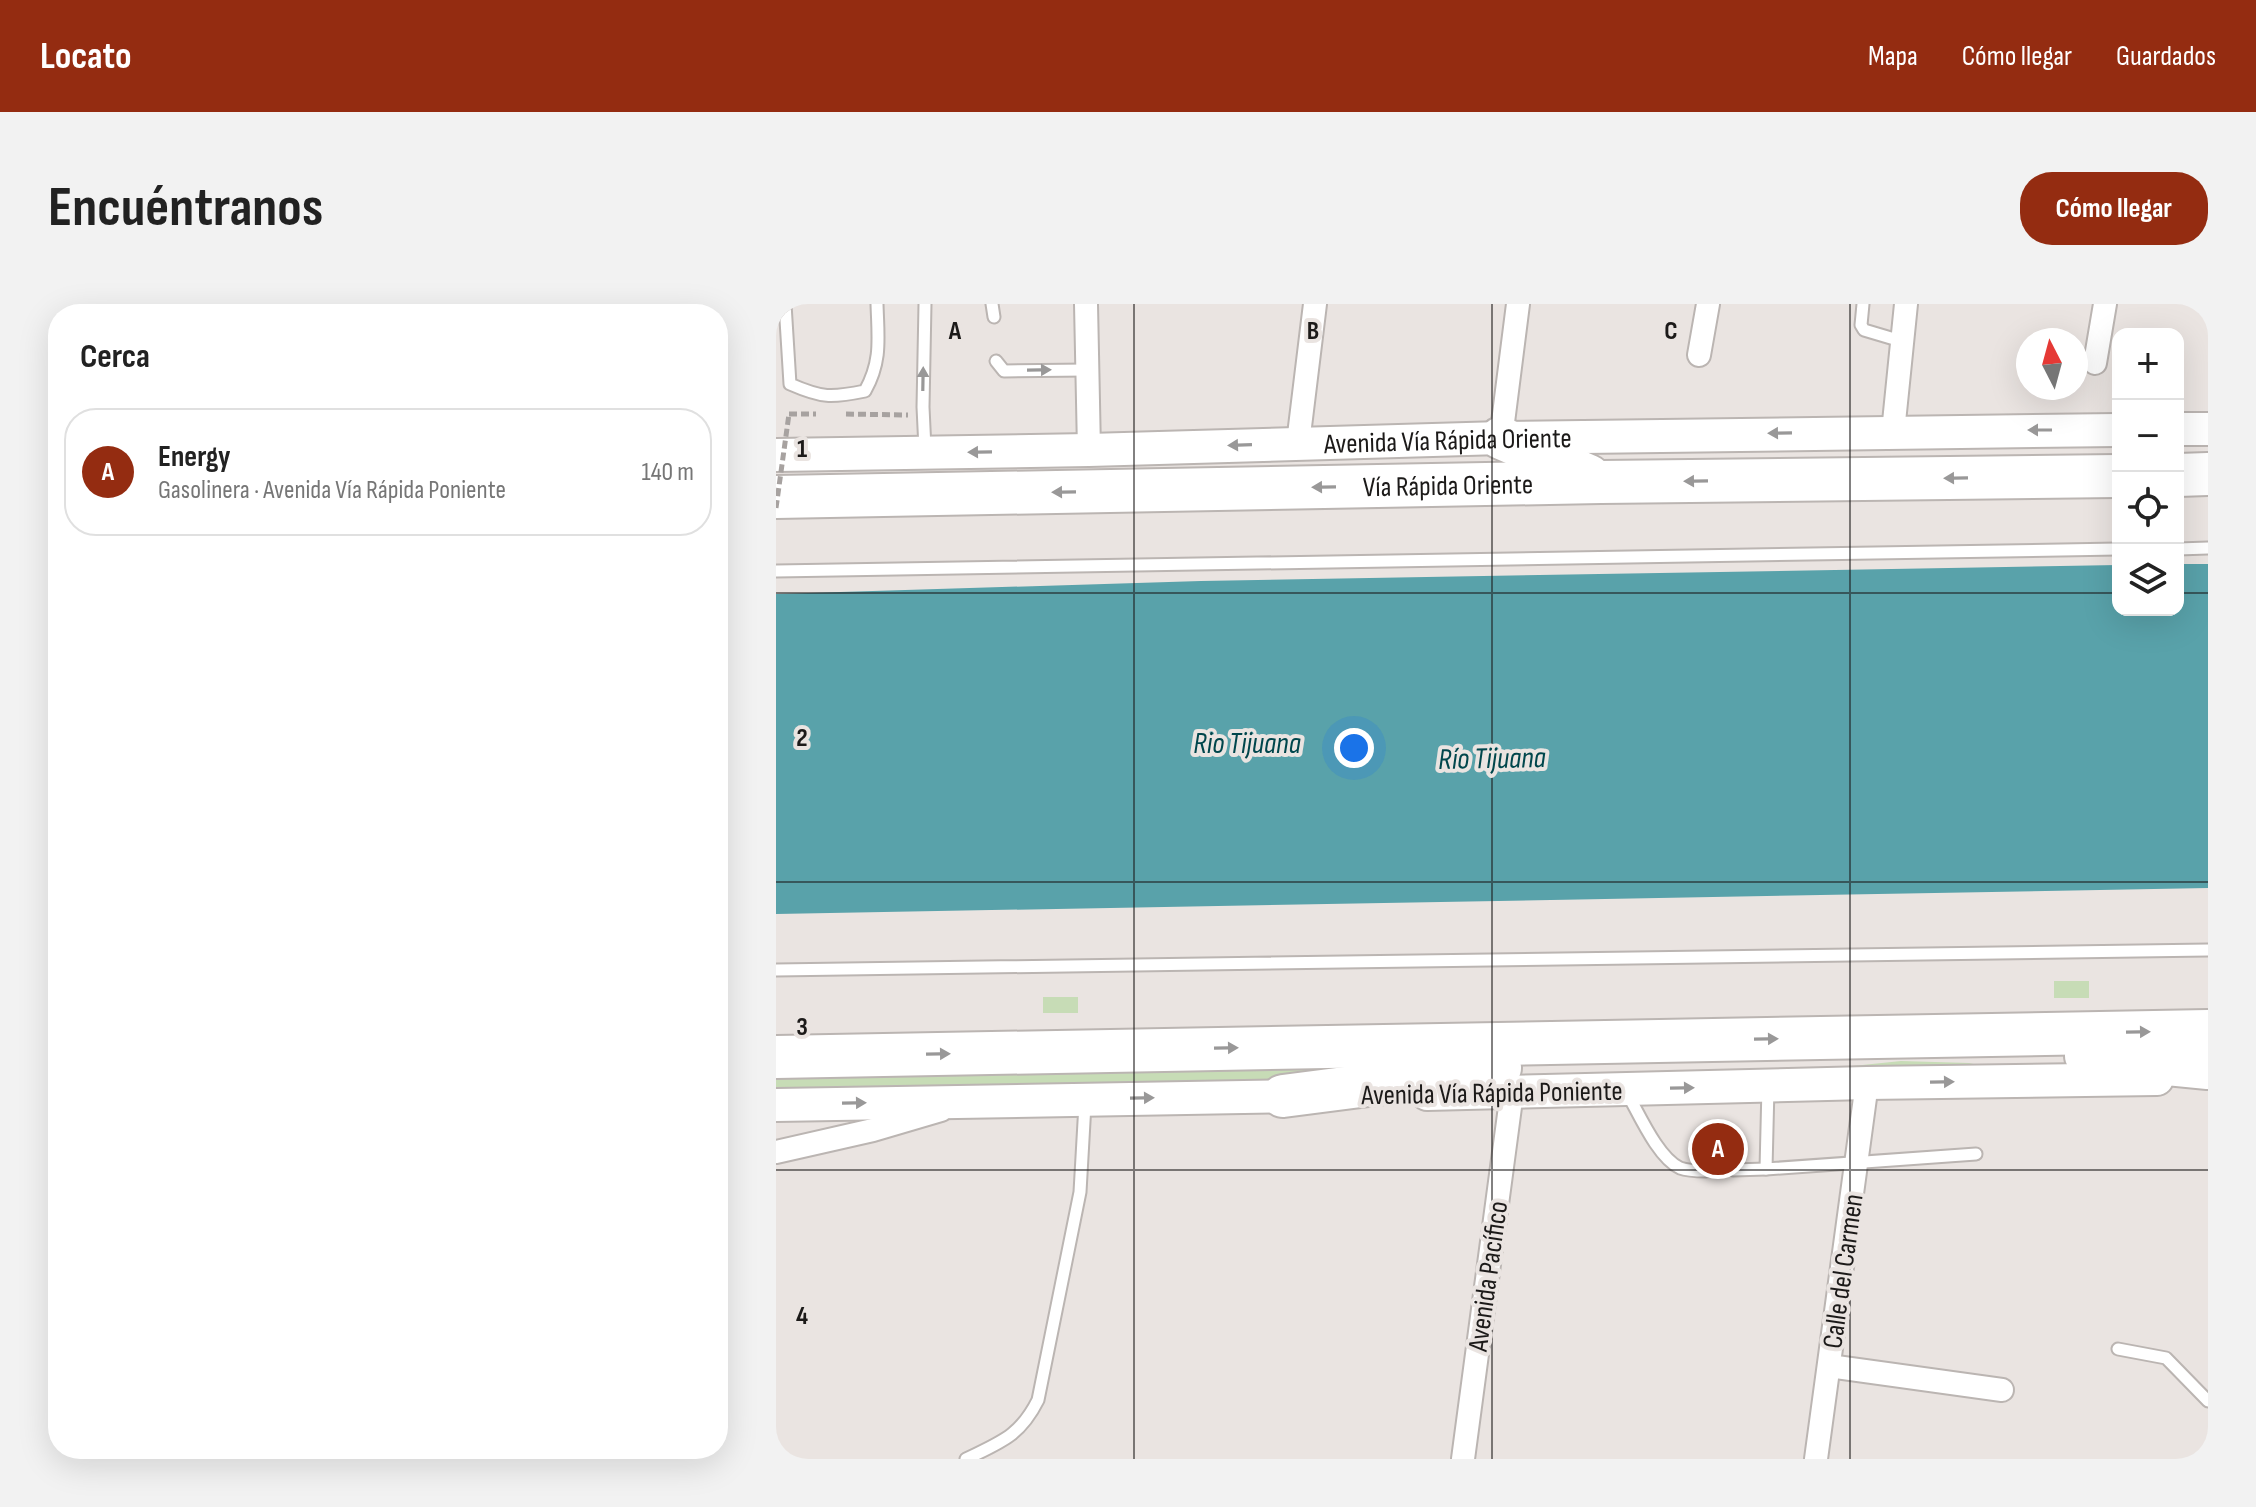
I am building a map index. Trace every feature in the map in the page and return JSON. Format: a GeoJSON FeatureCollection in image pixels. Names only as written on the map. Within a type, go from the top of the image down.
{"type":"FeatureCollection","features":[{"type":"Feature","properties":{"kind":"highway"},"geometry":{"type":"LineString","coordinates":[[1501,438],[1601,482]]}},
{"type":"Feature","properties":{"kind":"highway"},"geometry":{"type":"LineString","coordinates":[[2184,475],[2208,474]]}},
{"type":"Feature","properties":{"kind":"highway","name":"Vía Rápida Oriente"},"geometry":{"type":"LineString","coordinates":[[776,497],[2112,476]]}},
{"type":"Feature","properties":{"kind":"highway","name":"Avenida Vía Rápida Poniente"},"geometry":{"type":"LineString","coordinates":[[776,1057],[2208,1031]]}},
{"type":"Feature","properties":{"kind":"highway"},"geometry":{"type":"LineString","coordinates":[[1885,1036],[2208,1068]]}},
{"type":"Feature","properties":{"kind":"highway"},"geometry":{"type":"LineString","coordinates":[[1283,1096],[1722,1039]]}},
{"type":"Feature","properties":{"kind":"main road"},"geometry":{"type":"LineString","coordinates":[[2184,429],[2208,429]]}},
{"type":"Feature","properties":{"kind":"main road","name":"Avenida Vía Rápida Oriente"},"geometry":{"type":"LineString","coordinates":[[776,455],[1501,438],[2112,430]]}},
{"type":"Feature","properties":{"kind":"main road","name":"Avenida Vía Rápida Poniente"},"geometry":{"type":"LineString","coordinates":[[776,1105],[2208,1079]]}},
{"type":"Feature","properties":{"kind":"street"},"geometry":{"type":"LineString","coordinates":[[1086,304],[1089,450]]}},
{"type":"Feature","properties":{"kind":"street"},"geometry":{"type":"LineString","coordinates":[[1298,443],[1315,304]]}},
{"type":"Feature","properties":{"kind":"street"},"geometry":{"type":"LineString","coordinates":[[1501,438],[1518,304]]}},
{"type":"Feature","properties":{"kind":"street"},"geometry":{"type":"LineString","coordinates":[[1699,355],[1708,304]]}},
{"type":"Feature","properties":{"kind":"street"},"geometry":{"type":"LineString","coordinates":[[1893,432],[1906,304]]}},
{"type":"Feature","properties":{"kind":"street"},"geometry":{"type":"LineString","coordinates":[[2095,363],[2105,304]]}},
{"type":"Feature","properties":{"kind":"street","name":"Calle del Carmen"},"geometry":{"type":"LineString","coordinates":[[1816,1459],[1867,1083]]}},
{"type":"Feature","properties":{"kind":"street","name":"Avenida Pacífico"},"geometry":{"type":"LineString","coordinates":[[1463,1459],[1512,1092]]}},
{"type":"Feature","properties":{"kind":"street"},"geometry":{"type":"LineString","coordinates":[[776,1152],[873,1130],[972,1101]]}},
{"type":"Feature","properties":{"kind":"street"},"geometry":{"type":"LineString","coordinates":[[1829,1366],[2002,1390]]}},
{"type":"Feature","properties":{"kind":"lane"},"geometry":{"type":"LineString","coordinates":[[785,304],[790,384],[817,395],[840,396],[865,391],[872,378],[879,356],[877,304]]}},
{"type":"Feature","properties":{"kind":"lane"},"geometry":{"type":"LineString","coordinates":[[925,304],[923,407],[926,453]]}},
{"type":"Feature","properties":{"kind":"lane"},"geometry":{"type":"LineString","coordinates":[[992,304],[994,317]]}},
{"type":"Feature","properties":{"kind":"lane"},"geometry":{"type":"LineString","coordinates":[[1863,304],[1861,325],[1864,330],[1901,341]]}},
{"type":"Feature","properties":{"kind":"lane"},"geometry":{"type":"LineString","coordinates":[[996,361],[1004,371],[1087,370]]}},
{"type":"Feature","properties":{"kind":"lane"},"geometry":{"type":"LineString","coordinates":[[2184,549],[2208,548]]}},
{"type":"Feature","properties":{"kind":"lane"},"geometry":{"type":"LineString","coordinates":[[776,571],[2112,549]]}},
{"type":"Feature","properties":{"kind":"lane"},"geometry":{"type":"LineString","coordinates":[[776,970],[2208,950]]}},
{"type":"Feature","properties":{"kind":"lane"},"geometry":{"type":"LineString","coordinates":[[1766,1169],[1768,1086]]}},
{"type":"Feature","properties":{"kind":"lane"},"geometry":{"type":"LineString","coordinates":[[1624,1089],[1664,1155],[1677,1167],[1706,1171]]}},
{"type":"Feature","properties":{"kind":"lane"},"geometry":{"type":"LineString","coordinates":[[966,1459],[1010,1438],[1027,1421],[1038,1400],[1080,1192],[1085,1099]]}},
{"type":"Feature","properties":{"kind":"lane"},"geometry":{"type":"LineString","coordinates":[[1733,1170],[1976,1154]]}},
{"type":"Feature","properties":{"kind":"lane"},"geometry":{"type":"LineString","coordinates":[[2118,1349],[2166,1358],[2208,1401]]}},
{"type":"Feature","properties":{"kind":"path"},"geometry":{"type":"LineString","coordinates":[[776,508],[789,414],[820,414]]}},
{"type":"Feature","properties":{"kind":"path"},"geometry":{"type":"LineString","coordinates":[[835,414],[913,415],[914,422],[899,423]]}},
{"type":"Feature","properties":{"kind":"green space"},"geometry":{"type":"Polygon","coordinates":[[[2054,981],[2089,981],[2089,998],[2054,998],[2054,981]]]}},
{"type":"Feature","properties":{"kind":"green space"},"geometry":{"type":"Polygon","coordinates":[[[1043,997],[1078,997],[1078,1013],[1043,1013],[1043,997]]]}},
{"type":"Feature","properties":{"kind":"green space"},"geometry":{"type":"Polygon","coordinates":[[[1901,1061],[1969,1063],[1996,1069],[1767,1075],[1901,1061]]]}},
{"type":"Feature","properties":{"kind":"green space"},"geometry":{"type":"Polygon","coordinates":[[[1352,1068],[1257,1085],[776,1090],[776,1077],[1352,1068]]]}},
{"type":"Feature","properties":{"kind":"water","name":"Rio Tijuana"},"geometry":{"type":"Polygon","coordinates":[[[2184,564],[2208,564],[2208,888],[776,914],[776,594],[1201,581],[2112,565],[2112,616],[2184,616],[2184,564]]]}},
{"type":"Feature","properties":{"kind":"place","name":"Energy"},"geometry":{"type":"Point","coordinates":[1718,1149]}},
{"type":"Feature","properties":{"kind":"water label","name":"Río Tijuana"},"geometry":{"type":"Point","coordinates":[1492,758]}}]}
